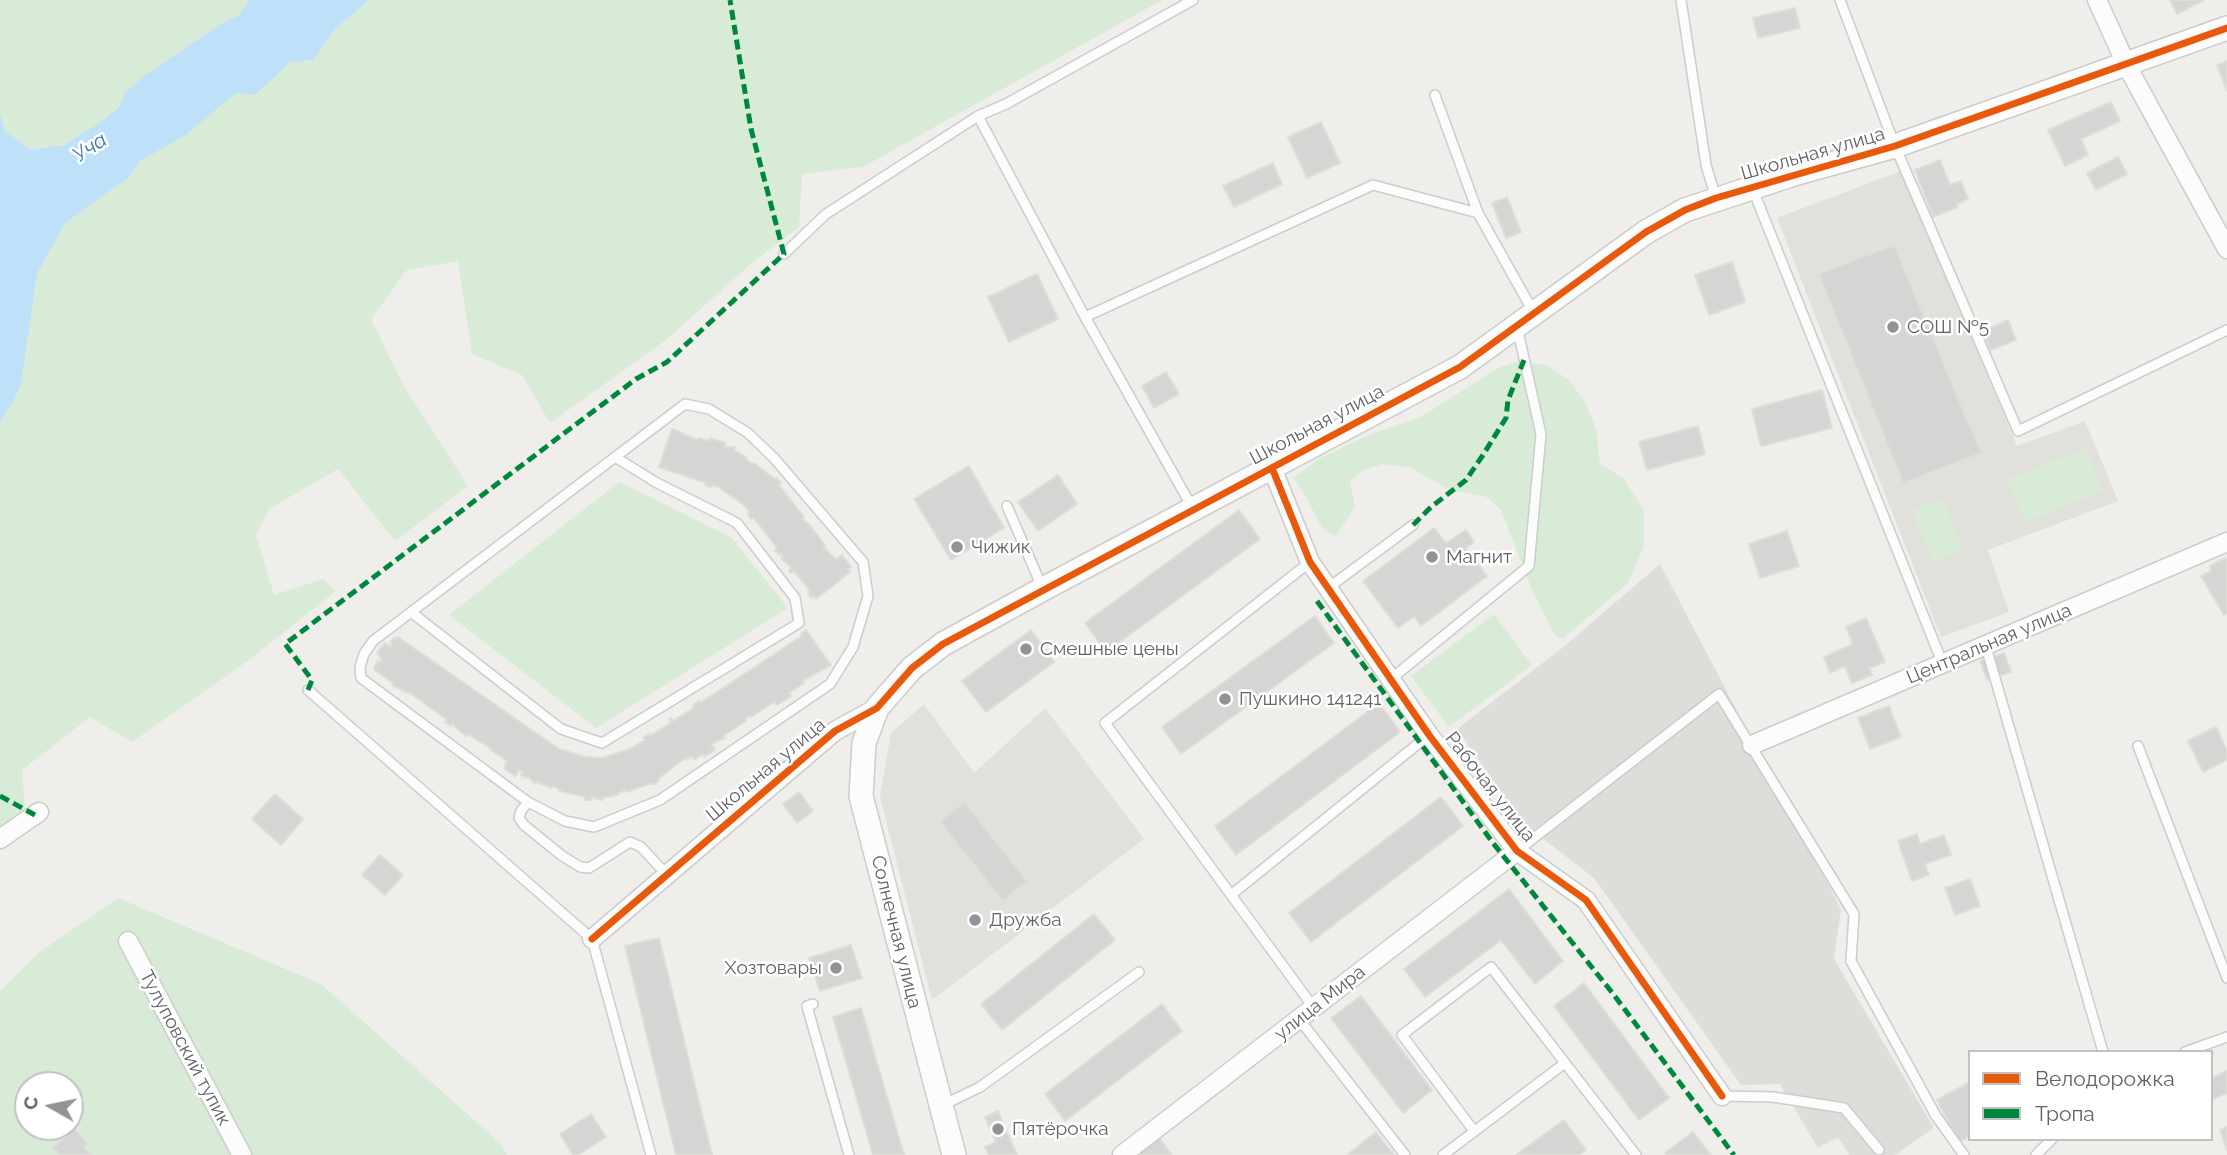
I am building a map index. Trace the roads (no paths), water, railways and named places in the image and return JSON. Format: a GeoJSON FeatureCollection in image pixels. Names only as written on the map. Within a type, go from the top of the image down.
{"type":"FeatureCollection","features":[{"type":"Feature","properties":{"kind":"street"},"geometry":{"type":"LineString","coordinates":[[2097,0],[2127,66],[2227,249]]}},
{"type":"Feature","properties":{"kind":"street","name":"Школьная улица"},"geometry":{"type":"LineString","coordinates":[[592,939],[835,731],[877,708],[912,668],[943,644],[1460,368],[1646,232],[1685,210],[1716,198],[1895,146],[2127,66],[2227,28]]}},
{"type":"Feature","properties":{"kind":"street","name":"Рабочая улица"},"geometry":{"type":"LineString","coordinates":[[1272,468],[1310,562],[1429,735],[1517,851],[1586,900],[1722,1096]]}},
{"type":"Feature","properties":{"kind":"street","name":"Центральная улица"},"geometry":{"type":"LineString","coordinates":[[1752,745],[2227,542]]}},
{"type":"Feature","properties":{"kind":"street","name":"Солнечная улица"},"geometry":{"type":"LineString","coordinates":[[877,708],[864,743],[860,796],[954,1155]]}},
{"type":"Feature","properties":{"kind":"street"},"geometry":{"type":"LineString","coordinates":[[0,839],[39,812]]}},
{"type":"Feature","properties":{"kind":"street","name":"улица Мира"},"geometry":{"type":"LineString","coordinates":[[1122,1155],[1517,851]]}},
{"type":"Feature","properties":{"kind":"street","name":"Тулуповский тупик"},"geometry":{"type":"LineString","coordinates":[[128,941],[242,1155]]}},
{"type":"Feature","properties":{"kind":"lane"},"geometry":{"type":"LineString","coordinates":[[784,254],[826,214],[978,117],[1193,0]]}},
{"type":"Feature","properties":{"kind":"lane"},"geometry":{"type":"LineString","coordinates":[[1681,0],[1706,165],[1716,198]]}},
{"type":"Feature","properties":{"kind":"lane"},"geometry":{"type":"LineString","coordinates":[[1840,0],[1895,146],[2018,431],[2227,330]]}},
{"type":"Feature","properties":{"kind":"lane"},"geometry":{"type":"LineString","coordinates":[[1391,679],[1529,566],[1541,434],[1526,319],[1478,213],[1435,95]]}},
{"type":"Feature","properties":{"kind":"lane"},"geometry":{"type":"LineString","coordinates":[[978,117],[1085,317],[1193,509]]}},
{"type":"Feature","properties":{"kind":"lane"},"geometry":{"type":"LineString","coordinates":[[1085,317],[1373,185],[1478,213]]}},
{"type":"Feature","properties":{"kind":"lane"},"geometry":{"type":"LineString","coordinates":[[1752,188],[1942,662]]}},
{"type":"Feature","properties":{"kind":"lane"},"geometry":{"type":"LineString","coordinates":[[685,404],[709,410],[748,433],[774,458],[863,562],[868,596],[853,647],[830,684],[660,800],[594,827],[565,821],[528,803],[361,678],[360,667],[364,654],[373,641],[411,612],[685,404]]}},
{"type":"Feature","properties":{"kind":"lane"},"geometry":{"type":"LineString","coordinates":[[411,612],[561,729],[602,743],[799,623],[795,598],[737,523],[657,483],[615,457]]}},
{"type":"Feature","properties":{"kind":"lane"},"geometry":{"type":"LineString","coordinates":[[1007,506],[1043,589]]}},
{"type":"Feature","properties":{"kind":"lane"},"geometry":{"type":"LineString","coordinates":[[1328,588],[1413,525]]}},
{"type":"Feature","properties":{"kind":"lane"},"geometry":{"type":"LineString","coordinates":[[1310,562],[1105,723],[1231,895],[1306,1013],[1405,1155]]}},
{"type":"Feature","properties":{"kind":"lane"},"geometry":{"type":"LineString","coordinates":[[1986,647],[2102,1050]]}},
{"type":"Feature","properties":{"kind":"lane"},"geometry":{"type":"LineString","coordinates":[[309,690],[592,939],[651,1155]]}},
{"type":"Feature","properties":{"kind":"lane"},"geometry":{"type":"LineString","coordinates":[[1517,851],[1719,694],[1854,914],[1851,961],[1936,1116],[1964,1155]]}},
{"type":"Feature","properties":{"kind":"lane"},"geometry":{"type":"LineString","coordinates":[[1231,895],[1429,735]]}},
{"type":"Feature","properties":{"kind":"lane"},"geometry":{"type":"LineString","coordinates":[[2137,746],[2227,978]]}},
{"type":"Feature","properties":{"kind":"lane"},"geometry":{"type":"LineString","coordinates":[[528,803],[519,818],[524,825],[580,867],[589,868],[598,864],[630,842],[641,847],[667,876]]}},
{"type":"Feature","properties":{"kind":"lane"},"geometry":{"type":"LineString","coordinates":[[1474,1132],[1402,1035],[1491,967],[1636,1155]]}},
{"type":"Feature","properties":{"kind":"lane"},"geometry":{"type":"LineString","coordinates":[[941,1106],[979,1087],[1139,972]]}},
{"type":"Feature","properties":{"kind":"lane"},"geometry":{"type":"LineString","coordinates":[[813,1004],[807,1006],[849,1155]]}},
{"type":"Feature","properties":{"kind":"lane"},"geometry":{"type":"LineString","coordinates":[[2191,1050],[2227,1037]]}},
{"type":"Feature","properties":{"kind":"lane"},"geometry":{"type":"LineString","coordinates":[[1443,1155],[1566,1063]]}},
{"type":"Feature","properties":{"kind":"lane"},"geometry":{"type":"LineString","coordinates":[[1722,1096],[1773,1097],[1844,1108],[1879,1150]]}},
{"type":"Feature","properties":{"kind":"lane"},"geometry":{"type":"LineString","coordinates":[[2036,1155],[2050,1141]]}},
{"type":"Feature","properties":{"kind":"water","name":"Уча"},"geometry":{"type":"Polygon","coordinates":[[[250,0],[369,0],[336,28],[313,60],[290,62],[255,95],[237,92],[184,136],[140,161],[128,178],[65,223],[37,274],[21,383],[0,422],[0,114],[5,131],[31,150],[64,145],[104,120],[120,106],[124,94],[144,76],[221,24],[238,16],[250,0]]]}},
{"type":"Feature","properties":{"kind":"place","name":"СОШ №5"},"geometry":{"type":"Point","coordinates":[1893,327]}},
{"type":"Feature","properties":{"kind":"place","name":"Чижик"},"geometry":{"type":"Point","coordinates":[957,547]}},
{"type":"Feature","properties":{"kind":"place","name":"Магнит"},"geometry":{"type":"Point","coordinates":[1432,557]}},
{"type":"Feature","properties":{"kind":"place","name":"Смешные цены"},"geometry":{"type":"Point","coordinates":[1026,649]}},
{"type":"Feature","properties":{"kind":"place","name":"Пушкино 141241"},"geometry":{"type":"Point","coordinates":[1225,699]}},
{"type":"Feature","properties":{"kind":"place","name":"Дружба"},"geometry":{"type":"Point","coordinates":[975,920]}},
{"type":"Feature","properties":{"kind":"place","name":"Хозтовары"},"geometry":{"type":"Point","coordinates":[836,968]}},
{"type":"Feature","properties":{"kind":"place","name":"Пятёрочка"},"geometry":{"type":"Point","coordinates":[998,1129]}}]}
